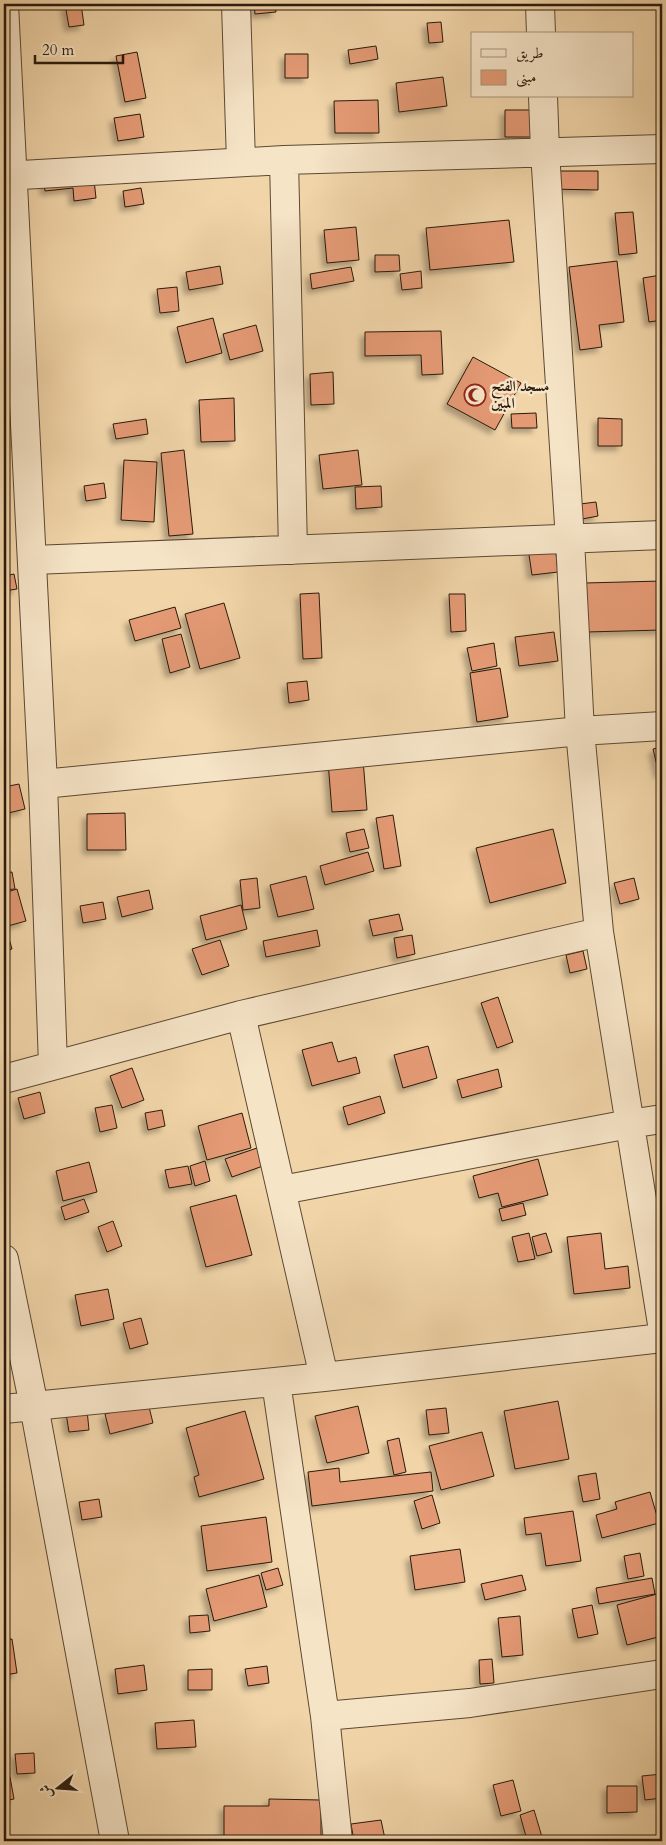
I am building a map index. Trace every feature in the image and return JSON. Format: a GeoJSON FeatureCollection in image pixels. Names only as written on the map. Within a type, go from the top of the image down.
{"type":"FeatureCollection","features":[{"type":"Feature","properties":{"kind":"street"},"geometry":{"type":"LineString","coordinates":[[4,4],[8,176],[32,560],[43,784],[53,1065]]}},
{"type":"Feature","properties":{"kind":"street"},"geometry":{"type":"LineString","coordinates":[[236,4],[241,162]]}},
{"type":"Feature","properties":{"kind":"street"},"geometry":{"type":"LineString","coordinates":[[540,4],[541,32]]}},
{"type":"Feature","properties":{"kind":"street"},"geometry":{"type":"LineString","coordinates":[[543,98],[580,732],[600,932],[662,1324]]}},
{"type":"Feature","properties":{"kind":"street"},"geometry":{"type":"LineString","coordinates":[[8,176],[284,160],[662,149]]}},
{"type":"Feature","properties":{"kind":"street"},"geometry":{"type":"LineString","coordinates":[[284,160],[293,550]]}},
{"type":"Feature","properties":{"kind":"street"},"geometry":{"type":"LineString","coordinates":[[32,560],[662,535]]}},
{"type":"Feature","properties":{"kind":"street"},"geometry":{"type":"LineString","coordinates":[[43,784],[580,732],[662,726]]}},
{"type":"Feature","properties":{"kind":"street"},"geometry":{"type":"LineString","coordinates":[[4,1079],[241,1015],[600,932]]}},
{"type":"Feature","properties":{"kind":"street"},"geometry":{"type":"LineString","coordinates":[[241,1015],[324,1377]]}},
{"type":"Feature","properties":{"kind":"street"},"geometry":{"type":"LineString","coordinates":[[282,1190],[662,1119]]}},
{"type":"Feature","properties":{"kind":"street"},"geometry":{"type":"LineString","coordinates":[[4,1258],[34,1406],[115,1841]]}},
{"type":"Feature","properties":{"kind":"street"},"geometry":{"type":"LineString","coordinates":[[4,1409],[324,1377],[662,1338]]}},
{"type":"Feature","properties":{"kind":"street"},"geometry":{"type":"LineString","coordinates":[[276,1382],[325,1716],[338,1841]]}},
{"type":"Feature","properties":{"kind":"street"},"geometry":{"type":"LineString","coordinates":[[325,1716],[470,1703],[662,1674]]}},
{"type":"Feature","properties":{"kind":"building"},"geometry":{"type":"Polygon","coordinates":[[[65,4],[81,4],[84,25],[69,27],[65,4]]]}},
{"type":"Feature","properties":{"kind":"building"},"geometry":{"type":"Polygon","coordinates":[[[254,4],[275,4],[276,12],[255,14],[254,4]]]}},
{"type":"Feature","properties":{"kind":"building"},"geometry":{"type":"Polygon","coordinates":[[[441,22],[443,42],[429,43],[427,23],[441,22]]]}},
{"type":"Feature","properties":{"kind":"building"},"geometry":{"type":"Polygon","coordinates":[[[376,46],[378,59],[350,64],[348,50],[376,46]]]}},
{"type":"Feature","properties":{"kind":"building"},"geometry":{"type":"Polygon","coordinates":[[[137,52],[146,98],[125,102],[116,56],[137,52]]]}},
{"type":"Feature","properties":{"kind":"building"},"geometry":{"type":"Polygon","coordinates":[[[285,54],[308,54],[308,78],[285,78],[285,54]]]}},
{"type":"Feature","properties":{"kind":"building"},"geometry":{"type":"Polygon","coordinates":[[[443,77],[447,106],[399,112],[396,83],[443,77]]]}},
{"type":"Feature","properties":{"kind":"building"},"geometry":{"type":"Polygon","coordinates":[[[378,100],[379,133],[335,133],[334,101],[378,100]]]}},
{"type":"Feature","properties":{"kind":"building"},"geometry":{"type":"Polygon","coordinates":[[[505,110],[532,110],[532,137],[505,137],[505,110]]]}},
{"type":"Feature","properties":{"kind":"building"},"geometry":{"type":"Polygon","coordinates":[[[140,114],[144,137],[118,141],[114,118],[140,114]]]}},
{"type":"Feature","properties":{"kind":"building"},"geometry":{"type":"Polygon","coordinates":[[[93,171],[96,198],[74,201],[73,188],[45,191],[43,176],[93,171]]]}},
{"type":"Feature","properties":{"kind":"building"},"geometry":{"type":"Polygon","coordinates":[[[549,171],[598,171],[598,190],[549,189],[549,171]]]}},
{"type":"Feature","properties":{"kind":"building"},"geometry":{"type":"Polygon","coordinates":[[[141,188],[144,204],[125,207],[123,191],[141,188]]]}},
{"type":"Feature","properties":{"kind":"building"},"geometry":{"type":"Polygon","coordinates":[[[633,212],[637,253],[619,255],[615,213],[633,212]]]}},
{"type":"Feature","properties":{"kind":"building"},"geometry":{"type":"Polygon","coordinates":[[[509,220],[514,262],[430,270],[426,228],[509,220]]]}},
{"type":"Feature","properties":{"kind":"building"},"geometry":{"type":"Polygon","coordinates":[[[356,227],[359,260],[327,263],[324,230],[356,227]]]}},
{"type":"Feature","properties":{"kind":"building"},"geometry":{"type":"Polygon","coordinates":[[[375,255],[399,255],[400,271],[375,272],[375,255]]]}},
{"type":"Feature","properties":{"kind":"building"},"geometry":{"type":"Polygon","coordinates":[[[617,261],[624,322],[599,325],[602,347],[580,350],[569,267],[617,261]]]}},
{"type":"Feature","properties":{"kind":"building"},"geometry":{"type":"Polygon","coordinates":[[[220,266],[223,284],[189,290],[186,272],[220,266]]]}},
{"type":"Feature","properties":{"kind":"building"},"geometry":{"type":"Polygon","coordinates":[[[351,267],[354,281],[312,289],[310,274],[351,267]]]}},
{"type":"Feature","properties":{"kind":"building"},"geometry":{"type":"Polygon","coordinates":[[[421,271],[422,288],[402,290],[400,274],[421,271]]]}},
{"type":"Feature","properties":{"kind":"building"},"geometry":{"type":"Polygon","coordinates":[[[661,275],[662,320],[649,322],[643,278],[661,275]]]}},
{"type":"Feature","properties":{"kind":"building"},"geometry":{"type":"Polygon","coordinates":[[[177,287],[179,311],[160,313],[157,289],[177,287]]]}},
{"type":"Feature","properties":{"kind":"building"},"geometry":{"type":"Polygon","coordinates":[[[213,318],[222,353],[186,363],[177,327],[213,318]]]}},
{"type":"Feature","properties":{"kind":"building"},"geometry":{"type":"Polygon","coordinates":[[[256,325],[263,351],[230,360],[223,334],[256,325]]]}},
{"type":"Feature","properties":{"kind":"building"},"geometry":{"type":"Polygon","coordinates":[[[441,331],[443,374],[422,375],[421,355],[365,356],[365,332],[441,331]]]}},
{"type":"Feature","properties":{"kind":"building"},"geometry":{"type":"Polygon","coordinates":[[[473,357],[521,383],[495,430],[447,404],[473,357]]]}},
{"type":"Feature","properties":{"kind":"building"},"geometry":{"type":"Polygon","coordinates":[[[333,372],[334,404],[311,405],[310,374],[333,372]]]}},
{"type":"Feature","properties":{"kind":"building"},"geometry":{"type":"Polygon","coordinates":[[[234,398],[235,441],[201,442],[199,400],[234,398]]]}},
{"type":"Feature","properties":{"kind":"building"},"geometry":{"type":"Polygon","coordinates":[[[536,413],[537,428],[512,428],[511,414],[536,413]]]}},
{"type":"Feature","properties":{"kind":"building"},"geometry":{"type":"Polygon","coordinates":[[[598,418],[622,419],[622,446],[598,446],[598,418]]]}},
{"type":"Feature","properties":{"kind":"building"},"geometry":{"type":"Polygon","coordinates":[[[146,419],[148,434],[116,439],[113,424],[146,419]]]}},
{"type":"Feature","properties":{"kind":"building"},"geometry":{"type":"Polygon","coordinates":[[[184,450],[193,534],[169,536],[161,453],[184,450]]]}},
{"type":"Feature","properties":{"kind":"building"},"geometry":{"type":"Polygon","coordinates":[[[358,450],[362,485],[323,489],[319,455],[358,450]]]}},
{"type":"Feature","properties":{"kind":"building"},"geometry":{"type":"Polygon","coordinates":[[[124,460],[157,462],[154,522],[121,520],[124,460]]]}},
{"type":"Feature","properties":{"kind":"building"},"geometry":{"type":"Polygon","coordinates":[[[104,483],[106,498],[86,501],[84,486],[104,483]]]}},
{"type":"Feature","properties":{"kind":"building"},"geometry":{"type":"Polygon","coordinates":[[[381,486],[382,507],[356,509],[355,487],[381,486]]]}},
{"type":"Feature","properties":{"kind":"building"},"geometry":{"type":"Polygon","coordinates":[[[596,502],[598,516],[582,519],[580,504],[596,502]]]}},
{"type":"Feature","properties":{"kind":"building"},"geometry":{"type":"Polygon","coordinates":[[[555,544],[558,572],[532,575],[528,548],[555,544]]]}},
{"type":"Feature","properties":{"kind":"building"},"geometry":{"type":"Polygon","coordinates":[[[14,574],[17,589],[4,591],[4,576],[14,574]]]}},
{"type":"Feature","properties":{"kind":"building"},"geometry":{"type":"Polygon","coordinates":[[[662,581],[662,630],[586,632],[585,583],[662,581]]]}},
{"type":"Feature","properties":{"kind":"building"},"geometry":{"type":"Polygon","coordinates":[[[319,593],[322,658],[303,659],[300,594],[319,593]]]}},
{"type":"Feature","properties":{"kind":"building"},"geometry":{"type":"Polygon","coordinates":[[[449,594],[465,594],[466,631],[451,632],[449,594]]]}},
{"type":"Feature","properties":{"kind":"building"},"geometry":{"type":"Polygon","coordinates":[[[224,603],[240,658],[200,669],[185,614],[224,603]]]}},
{"type":"Feature","properties":{"kind":"building"},"geometry":{"type":"Polygon","coordinates":[[[175,607],[181,628],[135,641],[129,620],[175,607]]]}},
{"type":"Feature","properties":{"kind":"building"},"geometry":{"type":"Polygon","coordinates":[[[554,632],[558,661],[519,666],[515,637],[554,632]]]}},
{"type":"Feature","properties":{"kind":"building"},"geometry":{"type":"Polygon","coordinates":[[[181,634],[190,667],[170,673],[162,639],[181,634]]]}},
{"type":"Feature","properties":{"kind":"building"},"geometry":{"type":"Polygon","coordinates":[[[494,643],[497,666],[472,671],[467,648],[494,643]]]}},
{"type":"Feature","properties":{"kind":"building"},"geometry":{"type":"Polygon","coordinates":[[[500,668],[508,717],[477,722],[470,673],[500,668]]]}},
{"type":"Feature","properties":{"kind":"building"},"geometry":{"type":"Polygon","coordinates":[[[307,681],[309,700],[289,703],[287,683],[307,681]]]}},
{"type":"Feature","properties":{"kind":"building"},"geometry":{"type":"Polygon","coordinates":[[[662,747],[662,773],[659,774],[653,749],[662,747]]]}},
{"type":"Feature","properties":{"kind":"building"},"geometry":{"type":"Polygon","coordinates":[[[363,759],[367,810],[332,812],[328,761],[363,759]]]}},
{"type":"Feature","properties":{"kind":"building"},"geometry":{"type":"Polygon","coordinates":[[[19,784],[25,809],[4,814],[4,787],[19,784]]]}},
{"type":"Feature","properties":{"kind":"building"},"geometry":{"type":"Polygon","coordinates":[[[125,813],[126,850],[87,850],[87,814],[125,813]]]}},
{"type":"Feature","properties":{"kind":"building"},"geometry":{"type":"Polygon","coordinates":[[[393,815],[401,866],[384,869],[376,818],[393,815]]]}},
{"type":"Feature","properties":{"kind":"building"},"geometry":{"type":"Polygon","coordinates":[[[364,829],[369,848],[350,852],[346,833],[364,829]]]}},
{"type":"Feature","properties":{"kind":"building"},"geometry":{"type":"Polygon","coordinates":[[[553,829],[566,883],[490,903],[476,848],[553,829]]]}},
{"type":"Feature","properties":{"kind":"building"},"geometry":{"type":"Polygon","coordinates":[[[368,852],[374,871],[325,885],[320,866],[368,852]]]}},
{"type":"Feature","properties":{"kind":"building"},"geometry":{"type":"Polygon","coordinates":[[[12,872],[15,889],[4,890],[4,873],[12,872]]]}},
{"type":"Feature","properties":{"kind":"building"},"geometry":{"type":"Polygon","coordinates":[[[306,876],[314,909],[278,917],[270,885],[306,876]]]}},
{"type":"Feature","properties":{"kind":"building"},"geometry":{"type":"Polygon","coordinates":[[[257,878],[260,908],[243,910],[240,880],[257,878]]]}},
{"type":"Feature","properties":{"kind":"building"},"geometry":{"type":"Polygon","coordinates":[[[634,878],[639,899],[620,904],[614,883],[634,878]]]}},
{"type":"Feature","properties":{"kind":"building"},"geometry":{"type":"Polygon","coordinates":[[[17,889],[26,921],[4,927],[4,893],[17,889]]]}},
{"type":"Feature","properties":{"kind":"building"},"geometry":{"type":"Polygon","coordinates":[[[149,890],[153,909],[122,917],[117,897],[149,890]]]}},
{"type":"Feature","properties":{"kind":"building"},"geometry":{"type":"Polygon","coordinates":[[[103,902],[106,919],[83,923],[80,906],[103,902]]]}},
{"type":"Feature","properties":{"kind":"building"},"geometry":{"type":"Polygon","coordinates":[[[241,905],[247,929],[206,940],[200,916],[241,905]]]}},
{"type":"Feature","properties":{"kind":"building"},"geometry":{"type":"Polygon","coordinates":[[[399,914],[403,930],[373,936],[369,920],[399,914]]]}},
{"type":"Feature","properties":{"kind":"building"},"geometry":{"type":"Polygon","coordinates":[[[6,928],[12,949],[4,951],[4,929],[6,928]]]}},
{"type":"Feature","properties":{"kind":"building"},"geometry":{"type":"Polygon","coordinates":[[[317,930],[320,946],[266,957],[263,941],[317,930]]]}},
{"type":"Feature","properties":{"kind":"building"},"geometry":{"type":"Polygon","coordinates":[[[412,935],[415,954],[397,958],[394,938],[412,935]]]}},
{"type":"Feature","properties":{"kind":"building"},"geometry":{"type":"Polygon","coordinates":[[[220,940],[229,966],[202,975],[192,949],[220,940]]]}},
{"type":"Feature","properties":{"kind":"building"},"geometry":{"type":"Polygon","coordinates":[[[583,951],[587,969],[570,973],[566,955],[583,951]]]}},
{"type":"Feature","properties":{"kind":"building"},"geometry":{"type":"Polygon","coordinates":[[[498,997],[513,1042],[497,1048],[481,1003],[498,997]]]}},
{"type":"Feature","properties":{"kind":"building"},"geometry":{"type":"Polygon","coordinates":[[[332,1042],[338,1062],[356,1057],[360,1073],[312,1086],[302,1050],[332,1042]]]}},
{"type":"Feature","properties":{"kind":"building"},"geometry":{"type":"Polygon","coordinates":[[[428,1046],[437,1078],[403,1088],[394,1055],[428,1046]]]}},
{"type":"Feature","properties":{"kind":"building"},"geometry":{"type":"Polygon","coordinates":[[[132,1068],[144,1100],[122,1108],[110,1076],[132,1068]]]}},
{"type":"Feature","properties":{"kind":"building"},"geometry":{"type":"Polygon","coordinates":[[[498,1069],[502,1087],[462,1098],[457,1080],[498,1069]]]}},
{"type":"Feature","properties":{"kind":"building"},"geometry":{"type":"Polygon","coordinates":[[[40,1092],[45,1113],[24,1119],[18,1098],[40,1092]]]}},
{"type":"Feature","properties":{"kind":"building"},"geometry":{"type":"Polygon","coordinates":[[[380,1096],[385,1113],[348,1125],[343,1107],[380,1096]]]}},
{"type":"Feature","properties":{"kind":"building"},"geometry":{"type":"Polygon","coordinates":[[[112,1105],[117,1128],[100,1132],[95,1108],[112,1105]]]}},
{"type":"Feature","properties":{"kind":"building"},"geometry":{"type":"Polygon","coordinates":[[[162,1110],[165,1126],[148,1130],[145,1113],[162,1110]]]}},
{"type":"Feature","properties":{"kind":"building"},"geometry":{"type":"Polygon","coordinates":[[[242,1113],[251,1148],[207,1160],[198,1126],[242,1113]]]}},
{"type":"Feature","properties":{"kind":"building"},"geometry":{"type":"Polygon","coordinates":[[[257,1148],[263,1166],[232,1177],[225,1159],[257,1148]]]}},
{"type":"Feature","properties":{"kind":"building"},"geometry":{"type":"Polygon","coordinates":[[[538,1159],[548,1195],[502,1207],[498,1193],[479,1198],[473,1176],[538,1159]]]}},
{"type":"Feature","properties":{"kind":"building"},"geometry":{"type":"Polygon","coordinates":[[[205,1161],[210,1181],[195,1186],[190,1166],[205,1161]]]}},
{"type":"Feature","properties":{"kind":"building"},"geometry":{"type":"Polygon","coordinates":[[[89,1162],[97,1192],[63,1201],[56,1171],[89,1162]]]}},
{"type":"Feature","properties":{"kind":"building"},"geometry":{"type":"Polygon","coordinates":[[[188,1166],[192,1184],[169,1188],[165,1170],[188,1166]]]}},
{"type":"Feature","properties":{"kind":"building"},"geometry":{"type":"Polygon","coordinates":[[[236,1195],[252,1255],[206,1267],[190,1207],[236,1195]]]}},
{"type":"Feature","properties":{"kind":"building"},"geometry":{"type":"Polygon","coordinates":[[[84,1199],[89,1212],[65,1220],[61,1207],[84,1199]]]}},
{"type":"Feature","properties":{"kind":"building"},"geometry":{"type":"Polygon","coordinates":[[[523,1203],[526,1215],[502,1221],[499,1209],[523,1203]]]}},
{"type":"Feature","properties":{"kind":"building"},"geometry":{"type":"Polygon","coordinates":[[[113,1221],[122,1246],[107,1252],[98,1227],[113,1221]]]}},
{"type":"Feature","properties":{"kind":"building"},"geometry":{"type":"Polygon","coordinates":[[[529,1233],[535,1259],[518,1262],[512,1237],[529,1233]]]}},
{"type":"Feature","properties":{"kind":"building"},"geometry":{"type":"Polygon","coordinates":[[[546,1233],[552,1252],[537,1256],[532,1237],[546,1233]]]}},
{"type":"Feature","properties":{"kind":"building"},"geometry":{"type":"Polygon","coordinates":[[[601,1233],[605,1269],[628,1266],[630,1288],[574,1294],[567,1237],[601,1233]]]}},
{"type":"Feature","properties":{"kind":"building"},"geometry":{"type":"Polygon","coordinates":[[[108,1289],[114,1319],[81,1326],[75,1295],[108,1289]]]}},
{"type":"Feature","properties":{"kind":"building"},"geometry":{"type":"Polygon","coordinates":[[[141,1318],[148,1344],[130,1349],[123,1323],[141,1318]]]}},
{"type":"Feature","properties":{"kind":"building"},"geometry":{"type":"Polygon","coordinates":[[[558,1401],[569,1459],[515,1469],[504,1411],[558,1401]]]}},
{"type":"Feature","properties":{"kind":"building"},"geometry":{"type":"Polygon","coordinates":[[[148,1403],[153,1423],[110,1434],[105,1414],[148,1403]]]}},
{"type":"Feature","properties":{"kind":"building"},"geometry":{"type":"Polygon","coordinates":[[[358,1406],[369,1453],[327,1463],[315,1416],[358,1406]]]}},
{"type":"Feature","properties":{"kind":"building"},"geometry":{"type":"Polygon","coordinates":[[[446,1408],[449,1433],[429,1435],[426,1410],[446,1408]]]}},
{"type":"Feature","properties":{"kind":"building"},"geometry":{"type":"Polygon","coordinates":[[[87,1410],[89,1430],[69,1432],[66,1413],[87,1410]]]}},
{"type":"Feature","properties":{"kind":"building"},"geometry":{"type":"Polygon","coordinates":[[[245,1411],[264,1479],[199,1497],[194,1477],[199,1475],[186,1428],[245,1411]]]}},
{"type":"Feature","properties":{"kind":"building"},"geometry":{"type":"Polygon","coordinates":[[[482,1432],[494,1476],[441,1490],[429,1446],[482,1432]]]}},
{"type":"Feature","properties":{"kind":"building"},"geometry":{"type":"Polygon","coordinates":[[[399,1438],[406,1472],[394,1475],[387,1441],[399,1438]]]}},
{"type":"Feature","properties":{"kind":"building"},"geometry":{"type":"Polygon","coordinates":[[[339,1468],[340,1482],[431,1472],[433,1491],[312,1506],[308,1472],[339,1468]]]}},
{"type":"Feature","properties":{"kind":"building"},"geometry":{"type":"Polygon","coordinates":[[[596,1473],[600,1499],[583,1502],[578,1476],[596,1473]]]}},
{"type":"Feature","properties":{"kind":"building"},"geometry":{"type":"Polygon","coordinates":[[[650,1492],[659,1523],[602,1538],[596,1515],[617,1509],[615,1502],[650,1492]]]}},
{"type":"Feature","properties":{"kind":"building"},"geometry":{"type":"Polygon","coordinates":[[[432,1495],[440,1523],[422,1529],[414,1501],[432,1495]]]}},
{"type":"Feature","properties":{"kind":"building"},"geometry":{"type":"Polygon","coordinates":[[[99,1499],[102,1517],[82,1520],[79,1502],[99,1499]]]}},
{"type":"Feature","properties":{"kind":"building"},"geometry":{"type":"Polygon","coordinates":[[[573,1511],[581,1561],[546,1566],[541,1533],[526,1535],[524,1518],[573,1511]]]}},
{"type":"Feature","properties":{"kind":"building"},"geometry":{"type":"Polygon","coordinates":[[[266,1517],[272,1562],[207,1571],[201,1526],[266,1517]]]}},
{"type":"Feature","properties":{"kind":"building"},"geometry":{"type":"Polygon","coordinates":[[[460,1549],[465,1582],[415,1590],[410,1556],[460,1549]]]}},
{"type":"Feature","properties":{"kind":"building"},"geometry":{"type":"Polygon","coordinates":[[[640,1553],[644,1576],[628,1579],[624,1556],[640,1553]]]}},
{"type":"Feature","properties":{"kind":"building"},"geometry":{"type":"Polygon","coordinates":[[[278,1568],[283,1585],[266,1590],[261,1573],[278,1568]]]}},
{"type":"Feature","properties":{"kind":"building"},"geometry":{"type":"Polygon","coordinates":[[[4,1575],[8,1618],[4,1619],[4,1575]]]}},
{"type":"Feature","properties":{"kind":"building"},"geometry":{"type":"Polygon","coordinates":[[[259,1575],[267,1607],[214,1621],[206,1589],[259,1575]]]}},
{"type":"Feature","properties":{"kind":"building"},"geometry":{"type":"Polygon","coordinates":[[[522,1575],[526,1590],[485,1600],[481,1584],[522,1575]]]}},
{"type":"Feature","properties":{"kind":"building"},"geometry":{"type":"Polygon","coordinates":[[[652,1578],[655,1594],[599,1604],[596,1588],[652,1578]]]}},
{"type":"Feature","properties":{"kind":"building"},"geometry":{"type":"Polygon","coordinates":[[[657,1594],[662,1613],[662,1636],[627,1645],[617,1605],[657,1594]]]}},
{"type":"Feature","properties":{"kind":"building"},"geometry":{"type":"Polygon","coordinates":[[[592,1605],[598,1634],[578,1638],[572,1609],[592,1605]]]}},
{"type":"Feature","properties":{"kind":"building"},"geometry":{"type":"Polygon","coordinates":[[[208,1615],[210,1631],[190,1633],[189,1616],[208,1615]]]}},
{"type":"Feature","properties":{"kind":"building"},"geometry":{"type":"Polygon","coordinates":[[[520,1616],[523,1655],[502,1657],[498,1618],[520,1616]]]}},
{"type":"Feature","properties":{"kind":"building"},"geometry":{"type":"Polygon","coordinates":[[[12,1639],[17,1673],[4,1675],[4,1640],[12,1639]]]}},
{"type":"Feature","properties":{"kind":"building"},"geometry":{"type":"Polygon","coordinates":[[[492,1659],[494,1683],[480,1684],[479,1660],[492,1659]]]}},
{"type":"Feature","properties":{"kind":"building"},"geometry":{"type":"Polygon","coordinates":[[[144,1665],[147,1690],[118,1694],[115,1669],[144,1665]]]}},
{"type":"Feature","properties":{"kind":"building"},"geometry":{"type":"Polygon","coordinates":[[[267,1666],[269,1683],[248,1686],[245,1669],[267,1666]]]}},
{"type":"Feature","properties":{"kind":"building"},"geometry":{"type":"Polygon","coordinates":[[[212,1669],[212,1690],[188,1690],[188,1670],[212,1669]]]}},
{"type":"Feature","properties":{"kind":"building"},"geometry":{"type":"Polygon","coordinates":[[[194,1720],[196,1747],[157,1749],[155,1723],[194,1720]]]}},
{"type":"Feature","properties":{"kind":"building"},"geometry":{"type":"Polygon","coordinates":[[[34,1753],[35,1773],[17,1774],[15,1754],[34,1753]]]}},
{"type":"Feature","properties":{"kind":"building"},"geometry":{"type":"Polygon","coordinates":[[[662,1774],[662,1798],[645,1800],[642,1776],[662,1774]]]}},
{"type":"Feature","properties":{"kind":"building"},"geometry":{"type":"Polygon","coordinates":[[[10,1777],[14,1799],[4,1801],[4,1778],[10,1777]]]}},
{"type":"Feature","properties":{"kind":"building"},"geometry":{"type":"Polygon","coordinates":[[[513,1780],[521,1811],[501,1816],[493,1785],[513,1780]]]}},
{"type":"Feature","properties":{"kind":"building"},"geometry":{"type":"Polygon","coordinates":[[[607,1786],[637,1786],[637,1812],[607,1813],[607,1786]]]}},
{"type":"Feature","properties":{"kind":"building"},"geometry":{"type":"Polygon","coordinates":[[[269,1799],[321,1800],[321,1841],[258,1841],[258,1838],[224,1838],[224,1806],[269,1806],[269,1799]]]}},
{"type":"Feature","properties":{"kind":"building"},"geometry":{"type":"Polygon","coordinates":[[[534,1810],[542,1837],[527,1840],[520,1815],[534,1810]]]}},
{"type":"Feature","properties":{"kind":"building"},"geometry":{"type":"Polygon","coordinates":[[[381,1820],[385,1839],[354,1841],[351,1824],[381,1820]]]}},
{"type":"Feature","properties":{"kind":"place","name":"مسجد الفتح المبين"},"geometry":{"type":"Point","coordinates":[475,395]}}]}
